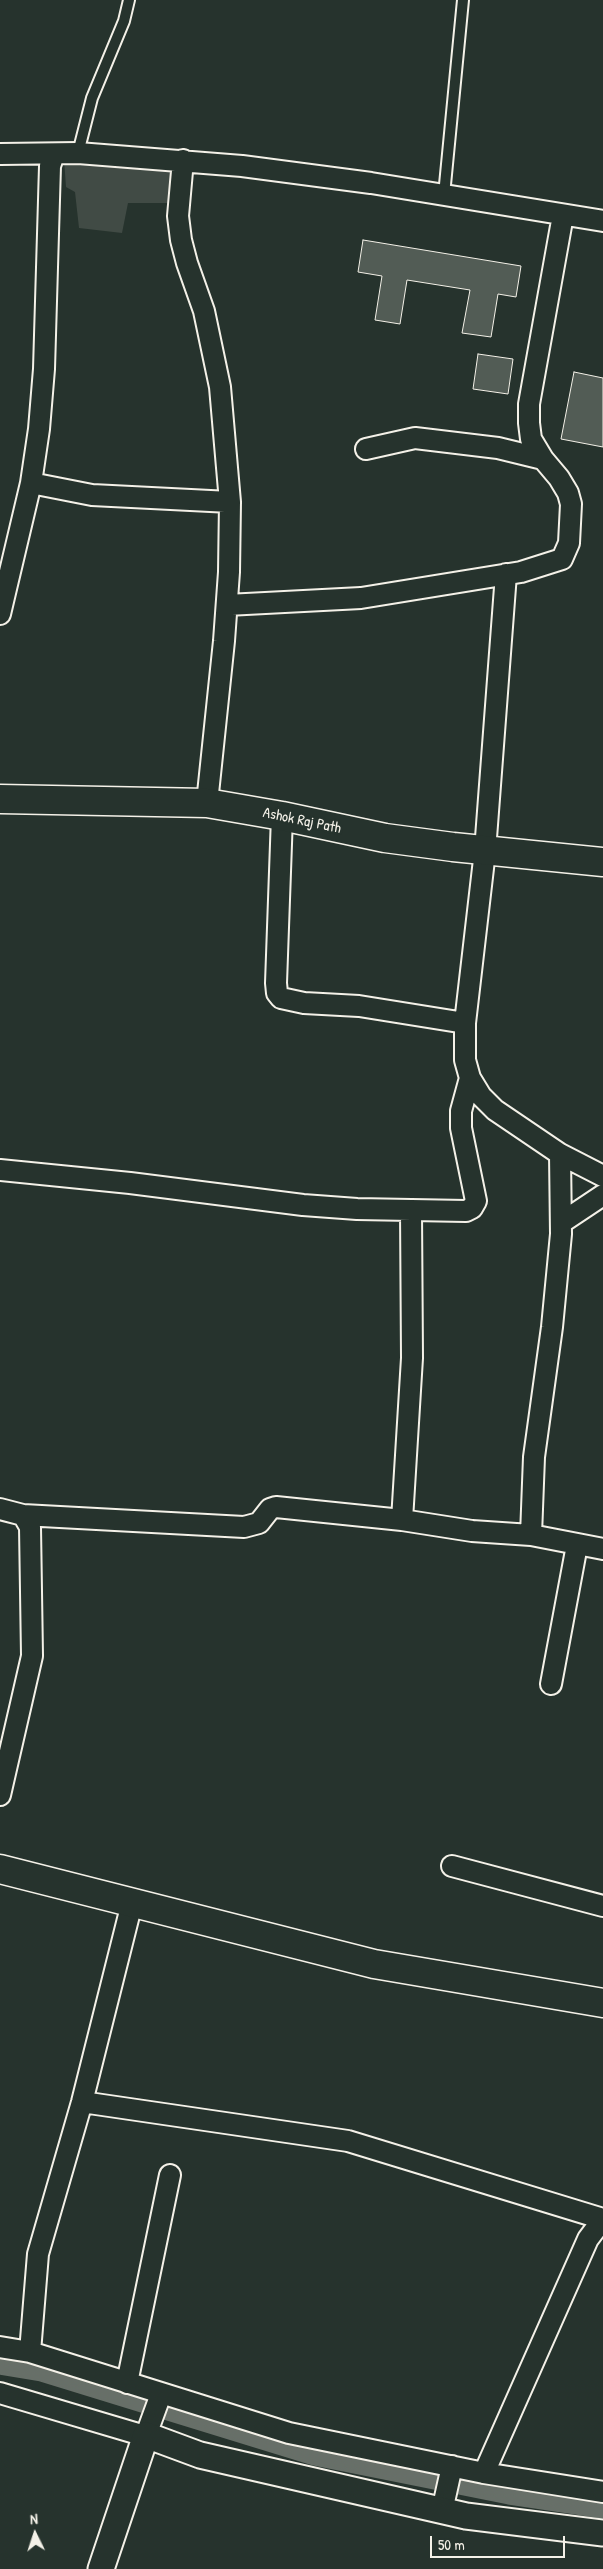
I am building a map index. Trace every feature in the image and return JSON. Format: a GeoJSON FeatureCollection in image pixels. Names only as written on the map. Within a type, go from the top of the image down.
{"type":"FeatureCollection","features":[{"type":"Feature","properties":{"kind":"main road","name":"Ashok Raj Path"},"geometry":{"type":"LineString","coordinates":[[0,799],[207,803],[282,816],[385,838],[485,851],[603,862]]}},
{"type":"Feature","properties":{"kind":"main road"},"geometry":{"type":"LineString","coordinates":[[0,1869],[374,1964],[603,2003]]}},
{"type":"Feature","properties":{"kind":"street"},"geometry":{"type":"LineString","coordinates":[[0,154],[78,152],[183,160],[370,183],[603,221]]}},
{"type":"Feature","properties":{"kind":"street"},"geometry":{"type":"LineString","coordinates":[[0,614],[31,483],[44,369],[50,166],[54,154]]}},
{"type":"Feature","properties":{"kind":"street"},"geometry":{"type":"LineString","coordinates":[[183,160],[178,216],[181,240],[204,310],[220,387],[230,502],[227,605],[207,803]]}},
{"type":"Feature","properties":{"kind":"street"},"geometry":{"type":"LineString","coordinates":[[227,605],[361,598],[506,574],[550,565],[562,559],[567,552],[571,521],[569,498],[559,478],[543,459],[531,439],[529,404],[563,215]]}},
{"type":"Feature","properties":{"kind":"street"},"geometry":{"type":"LineString","coordinates":[[366,449],[416,438],[498,448],[543,459]]}},
{"type":"Feature","properties":{"kind":"street"},"geometry":{"type":"LineString","coordinates":[[31,483],[92,495],[230,502]]}},
{"type":"Feature","properties":{"kind":"street"},"geometry":{"type":"LineString","coordinates":[[506,574],[485,851],[465,1022],[466,1060],[470,1078],[481,1096],[495,1110],[560,1154],[603,1176]]}},
{"type":"Feature","properties":{"kind":"street"},"geometry":{"type":"LineString","coordinates":[[282,816],[276,983],[277,993],[281,998],[304,1003],[359,1006],[465,1022]]}},
{"type":"Feature","properties":{"kind":"street"},"geometry":{"type":"LineString","coordinates":[[0,1170],[130,1183],[303,1205],[466,1211],[472,1208],[476,1201],[461,1128],[461,1111],[470,1078]]}},
{"type":"Feature","properties":{"kind":"street"},"geometry":{"type":"LineString","coordinates":[[531,1535],[534,1457],[552,1327],[562,1223],[560,1154]]}},
{"type":"Feature","properties":{"kind":"street"},"geometry":{"type":"LineString","coordinates":[[562,1223],[603,1195]]}},
{"type":"Feature","properties":{"kind":"street"},"geometry":{"type":"LineString","coordinates":[[402,1520],[412,1358],[411,1210]]}},
{"type":"Feature","properties":{"kind":"street"},"geometry":{"type":"LineString","coordinates":[[0,1509],[22,1515],[244,1528],[259,1524],[270,1509],[276,1507],[402,1520],[472,1531],[531,1535],[603,1549]]}},
{"type":"Feature","properties":{"kind":"street"},"geometry":{"type":"LineString","coordinates":[[0,1795],[32,1656],[32,1539],[30,1527],[22,1515]]}},
{"type":"Feature","properties":{"kind":"street"},"geometry":{"type":"LineString","coordinates":[[551,1684],[578,1545]]}},
{"type":"Feature","properties":{"kind":"street"},"geometry":{"type":"LineString","coordinates":[[452,1866],[603,1906]]}},
{"type":"Feature","properties":{"kind":"street"},"geometry":{"type":"LineString","coordinates":[[30,2352],[38,2254],[82,2102],[132,1903]]}},
{"type":"Feature","properties":{"kind":"street"},"geometry":{"type":"LineString","coordinates":[[82,2102],[348,2141],[603,2219],[588,2239],[484,2473]]}},
{"type":"Feature","properties":{"kind":"street"},"geometry":{"type":"LineString","coordinates":[[127,2383],[170,2175]]}},
{"type":"Feature","properties":{"kind":"street"},"geometry":{"type":"LineString","coordinates":[[0,2347],[30,2352],[127,2383],[159,2400],[450,2472],[484,2473],[603,2492]]}},
{"type":"Feature","properties":{"kind":"street"},"geometry":{"type":"LineString","coordinates":[[0,2392],[147,2433],[200,2456],[442,2507],[466,2516],[603,2533]]}},
{"type":"Feature","properties":{"kind":"street"},"geometry":{"type":"LineString","coordinates":[[101,2569],[159,2400]]}},
{"type":"Feature","properties":{"kind":"street"},"geometry":{"type":"LineString","coordinates":[[442,2507],[450,2472]]}},
{"type":"Feature","properties":{"kind":"lane"},"geometry":{"type":"LineString","coordinates":[[444,195],[463,0]]}},
{"type":"Feature","properties":{"kind":"lane"},"geometry":{"type":"LineString","coordinates":[[78,152],[92,98],[124,21],[127,2]]}},
{"type":"Feature","properties":{"kind":"shaded area"},"geometry":{"type":"Polygon","coordinates":[[[64,159],[174,163],[169,203],[128,203],[122,233],[79,228],[75,192],[66,187],[64,159]]]}},
{"type":"Feature","properties":{"kind":"building"},"geometry":{"type":"Polygon","coordinates":[[[363,240],[521,266],[516,297],[498,294],[491,337],[462,333],[470,290],[407,280],[400,324],[375,320],[382,276],[358,272],[363,240]]]}},
{"type":"Feature","properties":{"kind":"building"},"geometry":{"type":"Polygon","coordinates":[[[478,354],[513,359],[508,394],[473,389],[478,354]]]}},
{"type":"Feature","properties":{"kind":"building"},"geometry":{"type":"Polygon","coordinates":[[[574,372],[603,378],[603,447],[561,439],[574,372]]]}},
{"type":"Feature","properties":{"kind":"waterway"},"geometry":{"type":"LineString","coordinates":[[0,2365],[41,2372],[314,2456],[509,2495],[603,2509]]}}]}
